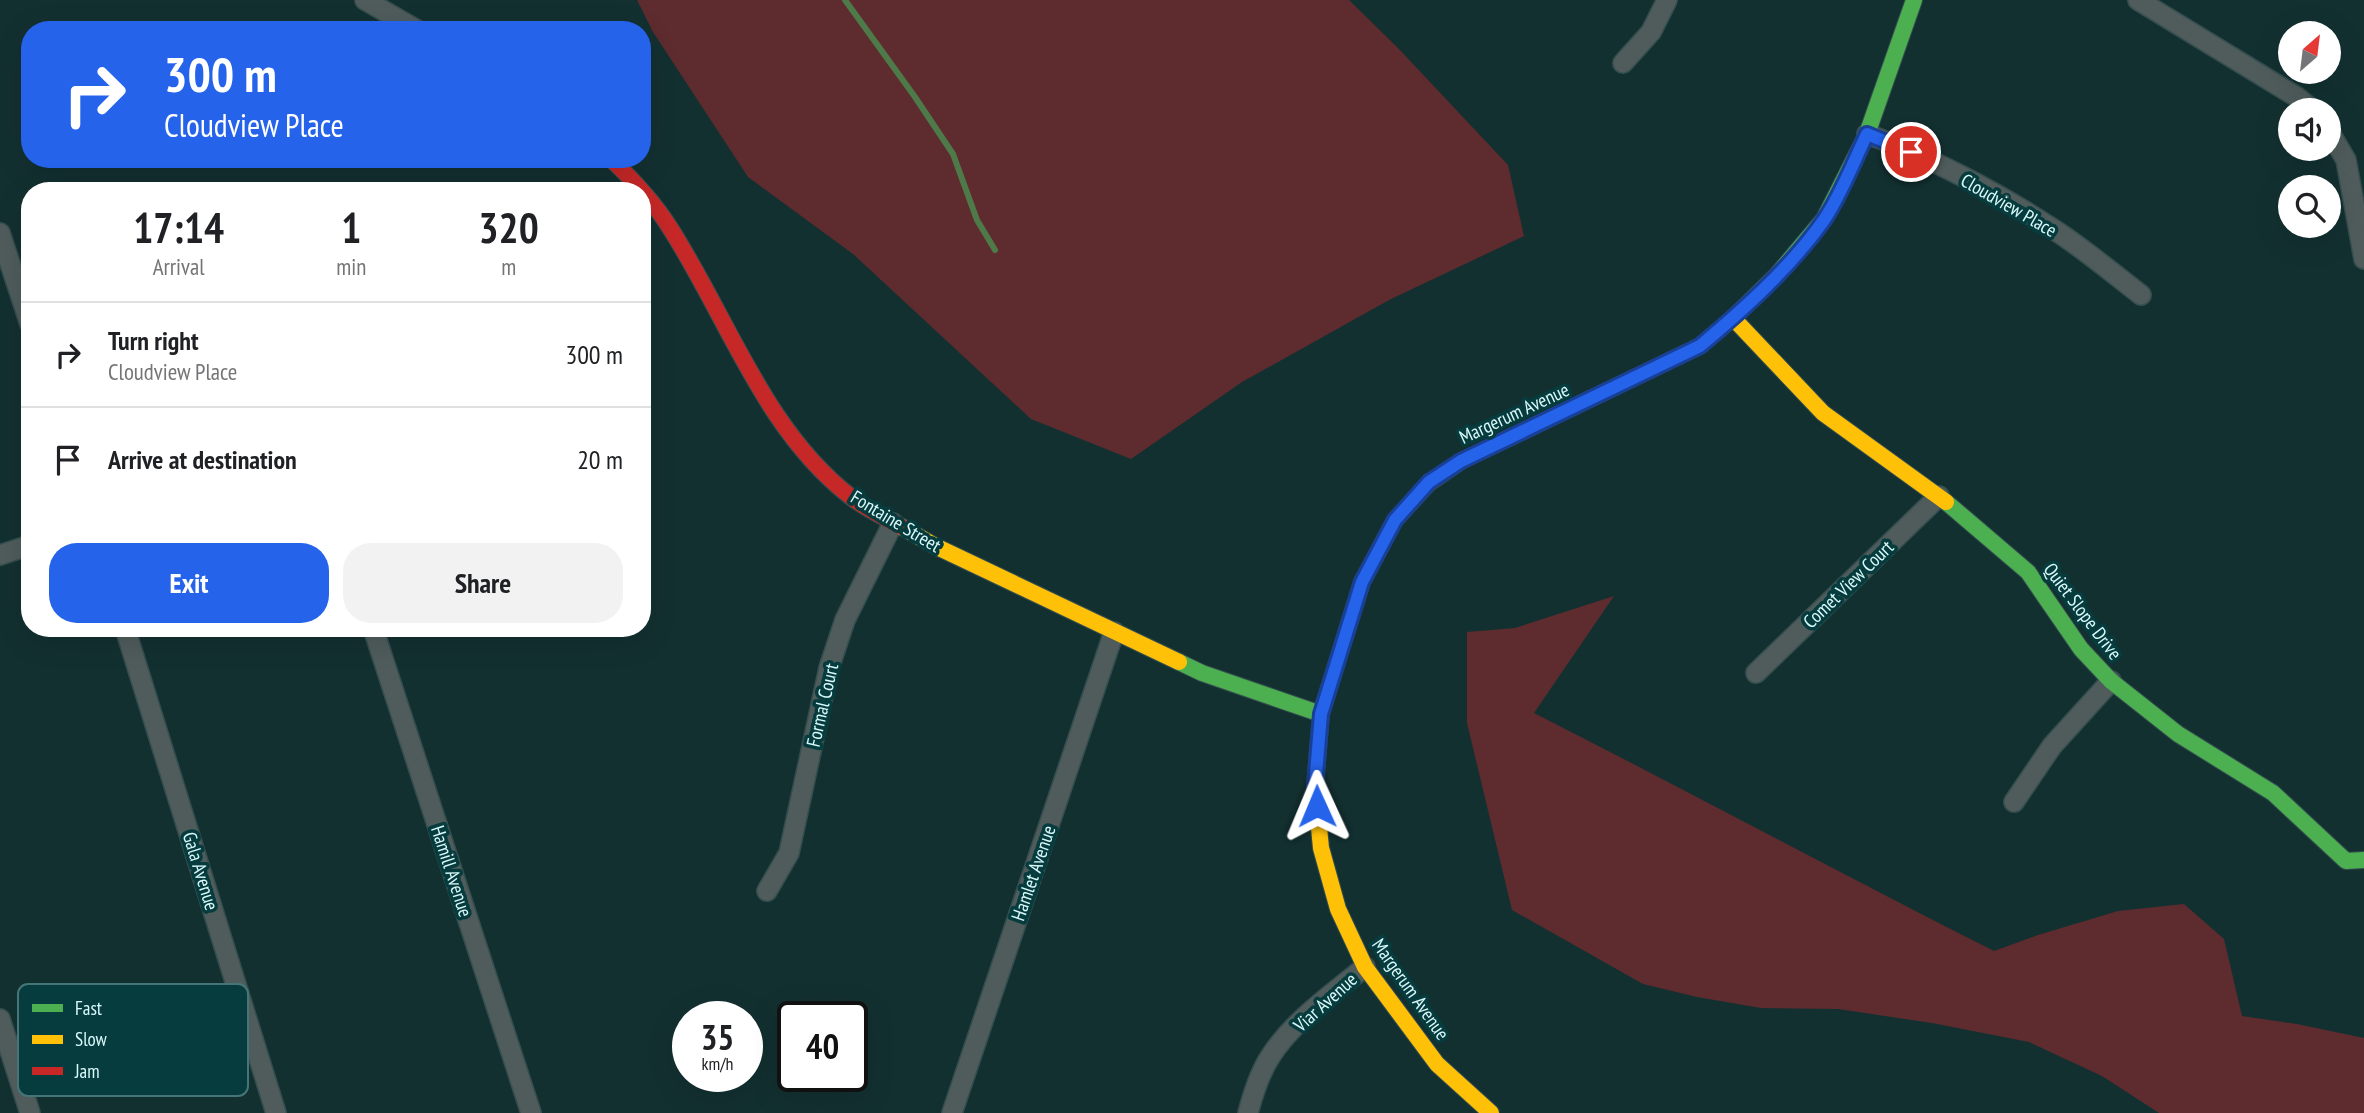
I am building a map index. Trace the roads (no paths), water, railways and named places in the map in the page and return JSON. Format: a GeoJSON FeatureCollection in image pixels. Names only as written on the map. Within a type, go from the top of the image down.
{"type":"FeatureCollection","features":[{"type":"Feature","properties":{"kind":"street"},"geometry":{"type":"LineString","coordinates":[[365,0],[401,21]]}},
{"type":"Feature","properties":{"kind":"street"},"geometry":{"type":"LineString","coordinates":[[1623,63],[1651,32],[1667,0]]}},
{"type":"Feature","properties":{"kind":"street","name":"Margerum Avenue"},"geometry":{"type":"LineString","coordinates":[[1491,1113],[1437,1064],[1365,967],[1338,909],[1321,848],[1315,786],[1321,714],[1362,582],[1395,520],[1429,482],[1461,461],[1700,346],[1776,276],[1824,219],[1867,134],[1914,0]]}},
{"type":"Feature","properties":{"kind":"street"},"geometry":{"type":"LineString","coordinates":[[2138,0],[2298,98]]}},
{"type":"Feature","properties":{"kind":"street","name":"Cloudview Place"},"geometry":{"type":"LineString","coordinates":[[1867,134],[1891,142],[1970,181],[2050,227],[2141,295]]}},
{"type":"Feature","properties":{"kind":"street"},"geometry":{"type":"LineString","coordinates":[[2341,151],[2346,160],[2364,259]]}},
{"type":"Feature","properties":{"kind":"street","name":"Fontaine Street"},"geometry":{"type":"LineString","coordinates":[[620,168],[635,182]]}},
{"type":"Feature","properties":{"kind":"street","name":"Fontaine Street"},"geometry":{"type":"LineString","coordinates":[[651,201],[670,226],[776,414],[808,456],[852,498],[935,546],[1202,673],[1321,714]]}},
{"type":"Feature","properties":{"kind":"street"},"geometry":{"type":"LineString","coordinates":[[0,233],[21,297]]}},
{"type":"Feature","properties":{"kind":"street","name":"Quiet Slope Drive"},"geometry":{"type":"LineString","coordinates":[[1733,318],[1822,413],[1940,496],[2028,572],[2081,649],[2110,681],[2178,734],[2273,793],[2346,860],[2364,860]]}},
{"type":"Feature","properties":{"kind":"street","name":"Comet View Court"},"geometry":{"type":"LineString","coordinates":[[1756,673],[1940,496]]}},
{"type":"Feature","properties":{"kind":"street","name":"Formal Court"},"geometry":{"type":"LineString","coordinates":[[767,891],[789,853],[829,668],[845,620],[893,523]]}},
{"type":"Feature","properties":{"kind":"street"},"geometry":{"type":"LineString","coordinates":[[0,555],[21,548]]}},
{"type":"Feature","properties":{"kind":"street","name":"Hamlet Avenue"},"geometry":{"type":"LineString","coordinates":[[952,1113],[1114,632]]}},
{"type":"Feature","properties":{"kind":"street","name":"Gala Avenue"},"geometry":{"type":"LineString","coordinates":[[128,637],[236,984]]}},
{"type":"Feature","properties":{"kind":"street","name":"Hamill Avenue"},"geometry":{"type":"LineString","coordinates":[[376,637],[531,1113]]}},
{"type":"Feature","properties":{"kind":"street"},"geometry":{"type":"LineString","coordinates":[[2014,802],[2052,746],[2110,681]]}},
{"type":"Feature","properties":{"kind":"street","name":"Viar Avenue"},"geometry":{"type":"LineString","coordinates":[[1248,1113],[1254,1091],[1270,1057],[1309,1012],[1365,967]]}},
{"type":"Feature","properties":{"kind":"street"},"geometry":{"type":"LineString","coordinates":[[0,1019],[18,1075]]}},
{"type":"Feature","properties":{"kind":"street","name":"Gala Avenue"},"geometry":{"type":"LineString","coordinates":[[248,1023],[276,1113]]}},
{"type":"Feature","properties":{"kind":"street"},"geometry":{"type":"LineString","coordinates":[[25,1096],[30,1113]]}},
{"type":"Feature","properties":{"kind":"waterway"},"geometry":{"type":"LineString","coordinates":[[845,0],[953,154],[977,220],[995,250]]}}]}
